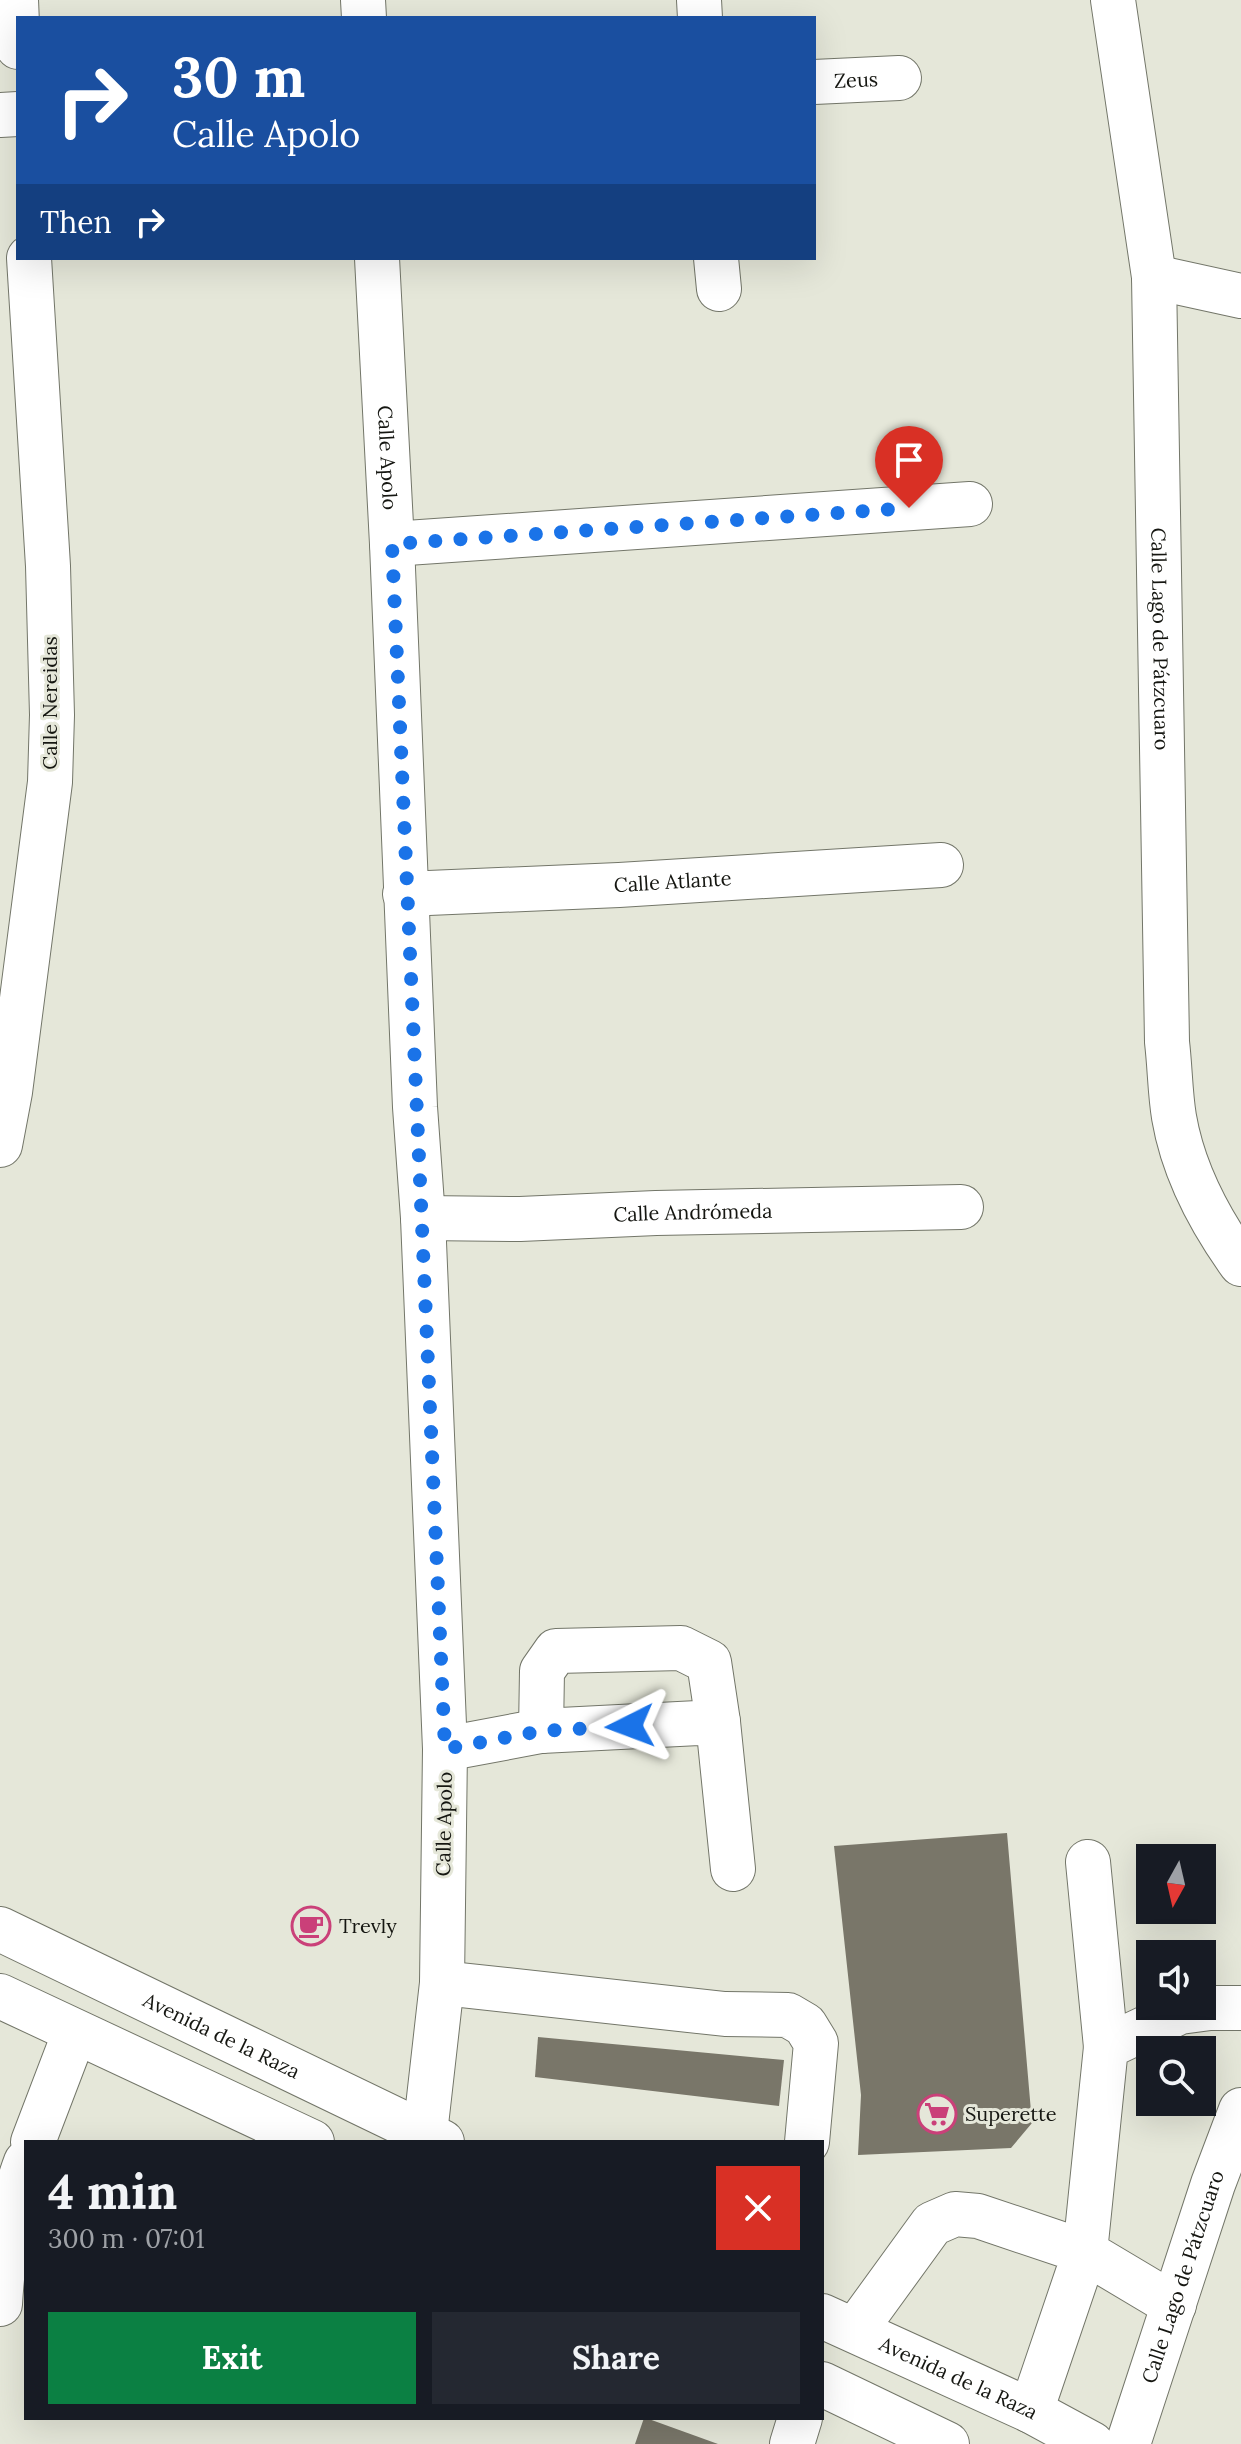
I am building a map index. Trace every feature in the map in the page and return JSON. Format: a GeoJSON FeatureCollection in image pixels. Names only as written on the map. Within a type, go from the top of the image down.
{"type":"FeatureCollection","features":[{"type":"Feature","properties":{"kind":"street","name":"Calle Lago de Pátzcuaro"},"geometry":{"type":"LineString","coordinates":[[1113,0],[1154,277],[1167,1042],[1174,1117],[1188,1169],[1220,1235],[1241,1264]]}},
{"type":"Feature","properties":{"kind":"street","name":"Zeus"},"geometry":{"type":"LineString","coordinates":[[816,82],[899,78]]}},
{"type":"Feature","properties":{"kind":"street","name":"Calle Nereidas"},"geometry":{"type":"LineString","coordinates":[[0,1145],[10,1092],[50,782],[52,715],[48,566],[29,260]]}},
{"type":"Feature","properties":{"kind":"street","name":"Calle Apolo"},"geometry":{"type":"LineString","coordinates":[[377,260],[445,1749],[442,1983],[431,2139]]}},
{"type":"Feature","properties":{"kind":"street"},"geometry":{"type":"LineString","coordinates":[[1154,277],[1241,296]]}},
{"type":"Feature","properties":{"kind":"street"},"geometry":{"type":"LineString","coordinates":[[392,544],[970,504]]}},
{"type":"Feature","properties":{"kind":"street","name":"Calle Atlante"},"geometry":{"type":"LineString","coordinates":[[405,894],[619,885],[941,865]]}},
{"type":"Feature","properties":{"kind":"street","name":"Calle Andrómeda"},"geometry":{"type":"LineString","coordinates":[[423,1218],[520,1219],[961,1207]]}},
{"type":"Feature","properties":{"kind":"street"},"geometry":{"type":"LineString","coordinates":[[541,1731],[542,1671],[556,1651],[681,1648],[709,1662],[733,1869]]}},
{"type":"Feature","properties":{"kind":"street"},"geometry":{"type":"LineString","coordinates":[[445,1749],[541,1731],[718,1722]]}},
{"type":"Feature","properties":{"kind":"street"},"geometry":{"type":"LineString","coordinates":[[1031,2411],[1085,2252],[1106,2047],[1088,1862]]}},
{"type":"Feature","properties":{"kind":"street","name":"Avenida de la Raza"},"geometry":{"type":"LineString","coordinates":[[0,1929],[431,2139]]}},
{"type":"Feature","properties":{"kind":"street"},"geometry":{"type":"LineString","coordinates":[[442,1983],[725,2014],[788,2015],[805,2025],[816,2043],[807,2140]]}},
{"type":"Feature","properties":{"kind":"street"},"geometry":{"type":"LineString","coordinates":[[0,1996],[308,2140]]}},
{"type":"Feature","properties":{"kind":"street"},"geometry":{"type":"LineString","coordinates":[[1106,2047],[1180,2012],[1241,2008]]}},
{"type":"Feature","properties":{"kind":"street"},"geometry":{"type":"LineString","coordinates":[[34,2140],[75,2032]]}},
{"type":"Feature","properties":{"kind":"street","name":"Calle Lago de Pátzcuaro"},"geometry":{"type":"LineString","coordinates":[[1128,2444],[1241,2110]]}},
{"type":"Feature","properties":{"kind":"street"},"geometry":{"type":"LineString","coordinates":[[0,2304],[8,2230],[24,2167]]}},
{"type":"Feature","properties":{"kind":"street"},"geometry":{"type":"LineString","coordinates":[[839,2323],[932,2224],[955,2214],[978,2216],[1085,2252],[1174,2305]]}},
{"type":"Feature","properties":{"kind":"street","name":"Avenida de la Raza"},"geometry":{"type":"LineString","coordinates":[[839,2323],[1031,2411],[1092,2444]]}},
{"type":"Feature","properties":{"kind":"street"},"geometry":{"type":"LineString","coordinates":[[824,2385],[901,2433],[947,2444]]}},
{"type":"Feature","properties":{"kind":"street"},"geometry":{"type":"LineString","coordinates":[[792,2444],[799,2420]]}},
{"type":"Feature","properties":{"kind":"building"},"geometry":{"type":"Polygon","coordinates":[[[1007,1833],[1032,2123],[1011,2148],[858,2155],[861,2095],[834,1846],[1007,1833]]]}},
{"type":"Feature","properties":{"kind":"building"},"geometry":{"type":"Polygon","coordinates":[[[538,2037],[784,2060],[779,2106],[535,2077],[538,2037]]]}},
{"type":"Feature","properties":{"kind":"building"},"geometry":{"type":"Polygon","coordinates":[[[643,2420],[652,2420],[718,2444],[635,2444],[643,2420]]]}},
{"type":"Feature","properties":{"kind":"place","name":"Trevly"},"geometry":{"type":"Point","coordinates":[311,1926]}},
{"type":"Feature","properties":{"kind":"place","name":"Superette"},"geometry":{"type":"Point","coordinates":[937,2114]}},
{"type":"Feature","properties":{"kind":"route"},"geometry":{"type":"LineString","coordinates":[[630,1726],[541,1731],[445,1749],[392,544],[909,508]]}}]}
